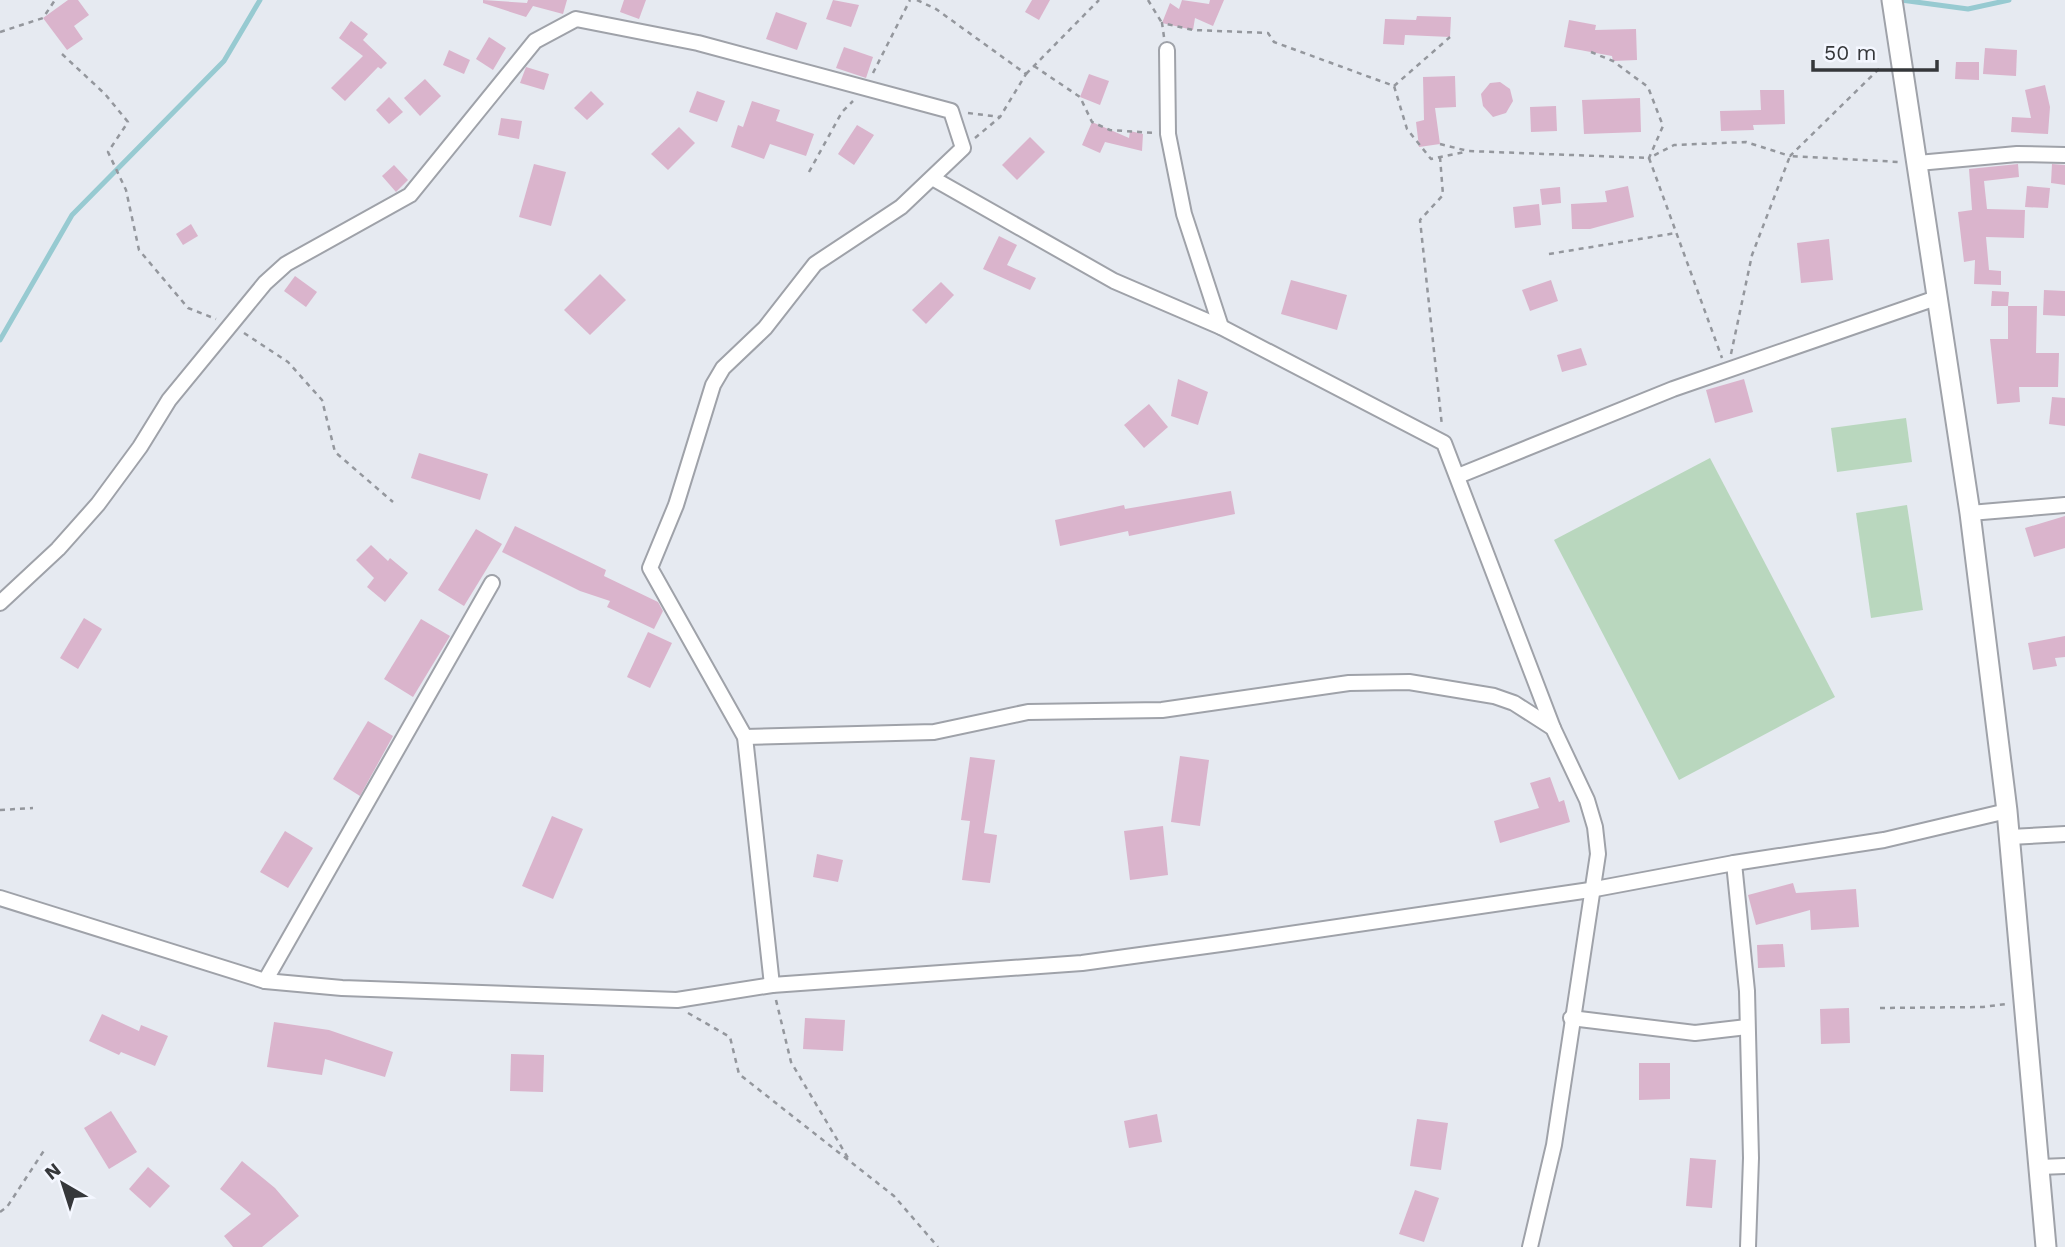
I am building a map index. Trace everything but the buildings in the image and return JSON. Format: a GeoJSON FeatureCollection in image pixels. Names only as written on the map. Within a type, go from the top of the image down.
{"type":"FeatureCollection","features":[{"type":"Feature","properties":{"kind":"street"},"geometry":{"type":"LineString","coordinates":[[1893,4],[1970,513],[2007,811],[2046,1247]]}},
{"type":"Feature","properties":{"kind":"street"},"geometry":{"type":"LineString","coordinates":[[0,603],[58,550],[98,504],[141,447],[169,400],[229,323],[264,284],[286,264],[410,195],[535,41],[576,19],[677,38],[951,111],[963,148],[901,206],[815,264],[765,328],[723,368],[713,385],[676,505],[650,569],[744,737],[772,985]]}},
{"type":"Feature","properties":{"kind":"street"},"geometry":{"type":"LineString","coordinates":[[1167,50],[1168,134],[1184,214],[1202,279],[1221,327]]}},
{"type":"Feature","properties":{"kind":"street"},"geometry":{"type":"LineString","coordinates":[[1918,163],[2017,154],[2065,155]]}},
{"type":"Feature","properties":{"kind":"street"},"geometry":{"type":"LineString","coordinates":[[934,178],[1114,281],[1221,327],[1444,443],[1553,728],[1587,800],[1595,827],[1598,855],[1590,891],[1554,1145],[1530,1247]]}},
{"type":"Feature","properties":{"kind":"street"},"geometry":{"type":"LineString","coordinates":[[1458,476],[1673,388],[1939,297]]}},
{"type":"Feature","properties":{"kind":"street"},"geometry":{"type":"LineString","coordinates":[[1970,513],[2065,505]]}},
{"type":"Feature","properties":{"kind":"street"},"geometry":{"type":"LineString","coordinates":[[265,981],[492,583]]}},
{"type":"Feature","properties":{"kind":"street"},"geometry":{"type":"LineString","coordinates":[[744,737],[934,732],[1028,712],[1058,709],[1163,710],[1349,683],[1409,682],[1494,696],[1514,703],[1553,728]]}},
{"type":"Feature","properties":{"kind":"street"},"geometry":{"type":"LineString","coordinates":[[0,898],[265,981],[342,988],[677,1000],[772,985],[1082,962],[1590,891],[1734,863],[1884,840],[2007,811]]}},
{"type":"Feature","properties":{"kind":"street"},"geometry":{"type":"LineString","coordinates":[[2010,837],[2065,834]]}},
{"type":"Feature","properties":{"kind":"street"},"geometry":{"type":"LineString","coordinates":[[1734,863],[1747,1027],[1751,1158],[1748,1247]]}},
{"type":"Feature","properties":{"kind":"street"},"geometry":{"type":"LineString","coordinates":[[1571,1018],[1695,1033],[1747,1027]]}},
{"type":"Feature","properties":{"kind":"street"},"geometry":{"type":"LineString","coordinates":[[2040,1167],[2065,1166]]}},
{"type":"Feature","properties":{"kind":"path"},"geometry":{"type":"LineString","coordinates":[[0,32],[43,18],[55,0]]}},
{"type":"Feature","properties":{"kind":"path"},"geometry":{"type":"LineString","coordinates":[[917,0],[936,9],[1026,74]]}},
{"type":"Feature","properties":{"kind":"path"},"geometry":{"type":"LineString","coordinates":[[963,148],[1000,117],[1026,74],[1099,0]]}},
{"type":"Feature","properties":{"kind":"path"},"geometry":{"type":"LineString","coordinates":[[1148,0],[1162,23],[1167,50]]}},
{"type":"Feature","properties":{"kind":"path"},"geometry":{"type":"LineString","coordinates":[[1162,23],[1193,30],[1268,33],[1274,42],[1394,86]]}},
{"type":"Feature","properties":{"kind":"path"},"geometry":{"type":"LineString","coordinates":[[1394,86],[1450,37]]}},
{"type":"Feature","properties":{"kind":"path"},"geometry":{"type":"LineString","coordinates":[[1727,371],[1752,255],[1790,156],[1900,49]]}},
{"type":"Feature","properties":{"kind":"path"},"geometry":{"type":"LineString","coordinates":[[1591,52],[1613,61],[1648,87],[1663,127],[1649,158],[1727,371]]}},
{"type":"Feature","properties":{"kind":"path"},"geometry":{"type":"LineString","coordinates":[[62,54],[104,94],[128,122],[108,152],[126,190],[139,250],[188,308],[229,323],[288,362],[322,400],[335,452],[393,502]]}},
{"type":"Feature","properties":{"kind":"path"},"geometry":{"type":"LineString","coordinates":[[1034,66],[1080,97],[1092,122],[1110,130],[1168,134]]}},
{"type":"Feature","properties":{"kind":"path"},"geometry":{"type":"LineString","coordinates":[[1394,86],[1407,129],[1431,159],[1468,151]]}},
{"type":"Feature","properties":{"kind":"path"},"geometry":{"type":"LineString","coordinates":[[951,111],[1000,117]]}},
{"type":"Feature","properties":{"kind":"path"},"geometry":{"type":"LineString","coordinates":[[1440,144],[1468,151],[1649,158],[1674,145],[1746,142],[1790,156],[1918,163]]}},
{"type":"Feature","properties":{"kind":"path"},"geometry":{"type":"LineString","coordinates":[[1440,157],[1443,195],[1420,220],[1444,443]]}},
{"type":"Feature","properties":{"kind":"path"},"geometry":{"type":"LineString","coordinates":[[1549,254],[1676,233]]}},
{"type":"Feature","properties":{"kind":"path"},"geometry":{"type":"LineString","coordinates":[[0,810],[33,808]]}},
{"type":"Feature","properties":{"kind":"path"},"geometry":{"type":"LineString","coordinates":[[772,985],[791,1062],[850,1161]]}},
{"type":"Feature","properties":{"kind":"path"},"geometry":{"type":"LineString","coordinates":[[677,1000],[691,1017],[730,1037],[739,1074],[894,1196],[938,1247]]}},
{"type":"Feature","properties":{"kind":"path"},"geometry":{"type":"LineString","coordinates":[[1880,1008],[1983,1007],[2024,1001]]}},
{"type":"Feature","properties":{"kind":"path"},"geometry":{"type":"LineString","coordinates":[[0,1212],[7,1208],[46,1149]]}},
{"type":"Feature","properties":{"kind":"green space"},"geometry":{"type":"Polygon","coordinates":[[[1906,418],[1912,462],[1837,472],[1831,428],[1906,418]]]}},
{"type":"Feature","properties":{"kind":"green space"},"geometry":{"type":"Polygon","coordinates":[[[1710,458],[1835,697],[1679,780],[1554,540],[1710,458]]]}},
{"type":"Feature","properties":{"kind":"green space"},"geometry":{"type":"Polygon","coordinates":[[[1907,505],[1923,610],[1871,618],[1856,513],[1907,505]]]}},
{"type":"Feature","properties":{"kind":"waterway"},"geometry":{"type":"LineString","coordinates":[[0,340],[72,215],[224,61],[260,0]]}},
{"type":"Feature","properties":{"kind":"waterway"},"geometry":{"type":"LineString","coordinates":[[1901,0],[1968,9],[2009,0]]}}]}
